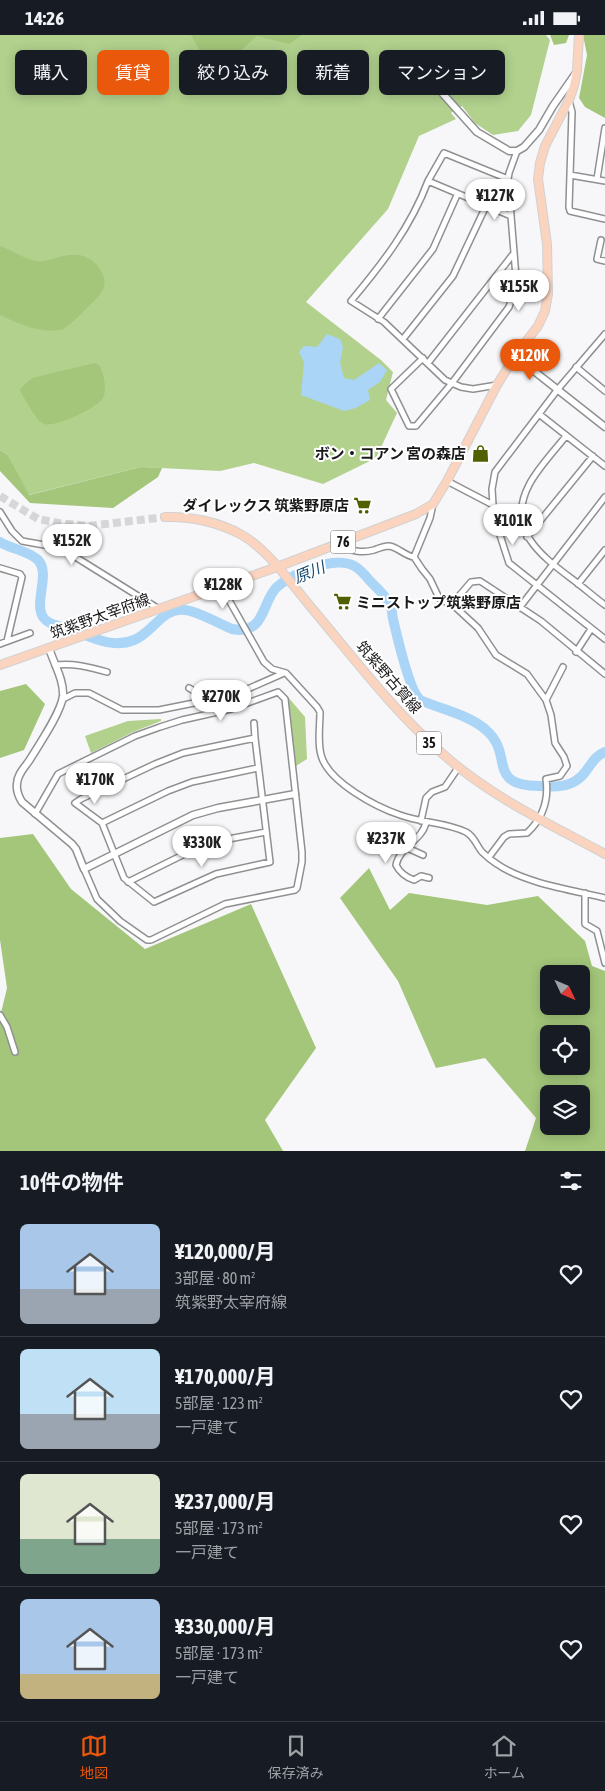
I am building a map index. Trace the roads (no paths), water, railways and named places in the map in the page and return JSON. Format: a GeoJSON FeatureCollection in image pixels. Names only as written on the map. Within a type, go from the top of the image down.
{"type":"FeatureCollection","features":[{"type":"Feature","properties":{"kind":"main road"},"geometry":{"type":"LineString","coordinates":[[433,504],[497,385],[515,356],[538,326],[545,311],[548,294],[547,244],[538,179],[540,163],[545,146],[569,100],[577,71],[580,35]]}},
{"type":"Feature","properties":{"kind":"main road","name":"筑紫野太宰府線"},"geometry":{"type":"LineString","coordinates":[[0,665],[221,586],[280,570],[341,543],[416,514],[433,504]]}},
{"type":"Feature","properties":{"kind":"main road","name":"筑紫野古賀線"},"geometry":{"type":"LineString","coordinates":[[165,517],[178,516],[228,528],[251,541],[280,570],[394,706],[425,739],[458,768],[484,786],[605,854]]}},
{"type":"Feature","properties":{"kind":"street"},"geometry":{"type":"LineString","coordinates":[[443,95],[477,132],[508,151],[517,151],[524,147],[539,130],[553,105],[577,71]]}},
{"type":"Feature","properties":{"kind":"street"},"geometry":{"type":"LineString","coordinates":[[569,100],[572,112],[570,211],[605,219]]}},
{"type":"Feature","properties":{"kind":"street"},"geometry":{"type":"LineString","coordinates":[[597,179],[605,127]]}},
{"type":"Feature","properties":{"kind":"street"},"geometry":{"type":"LineString","coordinates":[[423,357],[391,389],[409,426],[416,426],[452,383],[509,307],[515,288],[508,173],[517,151]]}},
{"type":"Feature","properties":{"kind":"street"},"geometry":{"type":"LineString","coordinates":[[497,385],[473,389],[461,387],[445,380],[403,339],[351,301],[378,268],[408,226],[428,181],[444,153],[508,179]]}},
{"type":"Feature","properties":{"kind":"street"},"geometry":{"type":"LineString","coordinates":[[570,175],[605,181]]}},
{"type":"Feature","properties":{"kind":"street"},"geometry":{"type":"LineString","coordinates":[[428,181],[510,216]]}},
{"type":"Feature","properties":{"kind":"street"},"geometry":{"type":"LineString","coordinates":[[378,319],[433,249],[457,195]]}},
{"type":"Feature","properties":{"kind":"street"},"geometry":{"type":"LineString","coordinates":[[403,339],[453,276],[486,206]]}},
{"type":"Feature","properties":{"kind":"street"},"geometry":{"type":"LineString","coordinates":[[601,240],[597,259],[605,261]]}},
{"type":"Feature","properties":{"kind":"street"},"geometry":{"type":"LineString","coordinates":[[428,363],[514,253]]}},
{"type":"Feature","properties":{"kind":"street"},"geometry":{"type":"LineString","coordinates":[[605,334],[538,414],[495,472],[492,489],[493,505],[499,533],[509,563],[605,639]]}},
{"type":"Feature","properties":{"kind":"street"},"geometry":{"type":"LineString","coordinates":[[515,356],[605,427]]}},
{"type":"Feature","properties":{"kind":"street"},"geometry":{"type":"LineString","coordinates":[[576,367],[605,390]]}},
{"type":"Feature","properties":{"kind":"street"},"geometry":{"type":"LineString","coordinates":[[538,414],[605,466]]}},
{"type":"Feature","properties":{"kind":"street"},"geometry":{"type":"LineString","coordinates":[[566,436],[529,484],[522,503],[523,521],[527,537],[540,554],[604,604]]}},
{"type":"Feature","properties":{"kind":"street"},"geometry":{"type":"LineString","coordinates":[[527,537],[593,456]]}},
{"type":"Feature","properties":{"kind":"street"},"geometry":{"type":"LineString","coordinates":[[447,481],[493,505]]}},
{"type":"Feature","properties":{"kind":"street"},"geometry":{"type":"LineString","coordinates":[[520,607],[605,497]]}},
{"type":"Feature","properties":{"kind":"street"},"geometry":{"type":"LineString","coordinates":[[414,557],[430,518],[433,504]]}},
{"type":"Feature","properties":{"kind":"street"},"geometry":{"type":"LineString","coordinates":[[0,512],[12,531],[22,541],[61,548],[159,609]]}},
{"type":"Feature","properties":{"kind":"street"},"geometry":{"type":"LineString","coordinates":[[341,543],[356,551],[372,551],[390,546],[407,556],[414,557],[430,579],[439,598],[452,603],[478,628],[496,655],[527,674],[546,700],[551,715],[555,743],[564,757],[567,766],[560,776],[546,779],[546,806],[528,833],[510,834],[504,837],[489,857]]}},
{"type":"Feature","properties":{"kind":"street"},"geometry":{"type":"LineString","coordinates":[[578,583],[605,550]]}},
{"type":"Feature","properties":{"kind":"street"},"geometry":{"type":"LineString","coordinates":[[0,567],[20,573],[22,577],[7,641]]}},
{"type":"Feature","properties":{"kind":"street"},"geometry":{"type":"LineString","coordinates":[[452,603],[471,583],[480,581],[541,621],[576,652],[605,674]]}},
{"type":"Feature","properties":{"kind":"street"},"geometry":{"type":"LineString","coordinates":[[221,586],[264,662],[272,669],[284,673],[318,707],[320,712],[321,756],[331,773],[368,800],[399,815],[452,826],[469,834],[474,838],[484,854],[510,874],[605,897]]}},
{"type":"Feature","properties":{"kind":"street"},"geometry":{"type":"LineString","coordinates":[[576,652],[592,629]]}},
{"type":"Feature","properties":{"kind":"street"},"geometry":{"type":"LineString","coordinates":[[0,644],[30,633]]}},
{"type":"Feature","properties":{"kind":"street"},"geometry":{"type":"LineString","coordinates":[[35,814],[58,774],[135,736],[182,719],[230,709],[278,692],[285,699],[302,862],[297,888],[295,890],[225,904],[151,940],[147,940],[120,921],[97,899],[76,849],[72,844],[35,814],[22,802],[16,785],[19,776],[43,740],[63,699],[63,688],[49,648]]}},
{"type":"Feature","properties":{"kind":"street"},"geometry":{"type":"LineString","coordinates":[[55,665],[66,663],[82,665],[106,672]]}},
{"type":"Feature","properties":{"kind":"street"},"geometry":{"type":"LineString","coordinates":[[546,700],[563,667]]}},
{"type":"Feature","properties":{"kind":"street"},"geometry":{"type":"LineString","coordinates":[[63,699],[74,693],[89,693],[122,710],[159,710],[234,695],[284,673]]}},
{"type":"Feature","properties":{"kind":"street"},"geometry":{"type":"LineString","coordinates":[[189,688],[209,700]]}},
{"type":"Feature","properties":{"kind":"street"},"geometry":{"type":"LineString","coordinates":[[254,723],[270,862],[216,873],[154,902],[128,882],[114,854],[102,823],[75,803],[155,764],[184,753],[255,738]]}},
{"type":"Feature","properties":{"kind":"street"},"geometry":{"type":"LineString","coordinates":[[102,823],[168,791],[192,782],[258,768]]}},
{"type":"Feature","properties":{"kind":"street"},"geometry":{"type":"LineString","coordinates":[[429,878],[421,876],[414,880],[407,878],[400,872],[396,861],[406,847],[425,829],[423,821],[426,798],[432,791],[444,787],[458,768]]}},
{"type":"Feature","properties":{"kind":"street"},"geometry":{"type":"LineString","coordinates":[[84,869],[193,815],[218,808],[295,794]]}},
{"type":"Feature","properties":{"kind":"street"},"geometry":{"type":"LineString","coordinates":[[128,882],[203,845],[266,832]]}},
{"type":"Feature","properties":{"kind":"street"},"geometry":{"type":"LineString","coordinates":[[392,841],[423,855]]}},
{"type":"Feature","properties":{"kind":"street"},"geometry":{"type":"LineString","coordinates":[[584,893],[585,924],[597,931],[605,963]]}},
{"type":"Feature","properties":{"kind":"street"},"geometry":{"type":"LineString","coordinates":[[0,1015],[7,1027],[15,1052]]}},
{"type":"Feature","properties":{"kind":"water"},"geometry":{"type":"Polygon","coordinates":[[[327,334],[340,339],[343,347],[340,363],[344,378],[354,380],[379,363],[387,370],[380,382],[368,390],[370,400],[356,408],[344,411],[301,395],[304,362],[299,352],[304,346],[317,347],[327,334]]]}},
{"type":"Feature","properties":{"kind":"waterway","name":"原川"},"geometry":{"type":"LineString","coordinates":[[0,542],[30,554],[38,560],[42,567],[40,602],[43,618],[52,624],[110,643],[126,642],[141,637],[164,616],[177,610],[196,613],[232,629],[243,630],[257,622],[272,593],[282,583],[295,575],[318,566],[332,563],[349,564],[362,572],[390,604],[408,674],[420,700],[472,720],[486,730],[499,749],[503,767],[506,774],[512,780],[522,784],[539,786],[566,785],[581,777],[595,759],[605,752]]}},
{"type":"Feature","properties":{"kind":"tunnel"},"geometry":{"type":"LineString","coordinates":[[0,496],[38,519],[59,523],[89,526],[165,517]]}},
{"type":"Feature","properties":{"kind":"place","name":"ボン・コアン 宮の森店"},"geometry":{"type":"Point","coordinates":[480,453]}},
{"type":"Feature","properties":{"kind":"place","name":"ダイレックス 筑紫野原店"},"geometry":{"type":"Point","coordinates":[363,505]}},
{"type":"Feature","properties":{"kind":"place","name":"ミニストップ筑紫野原店"},"geometry":{"type":"Point","coordinates":[342,602]}}]}
